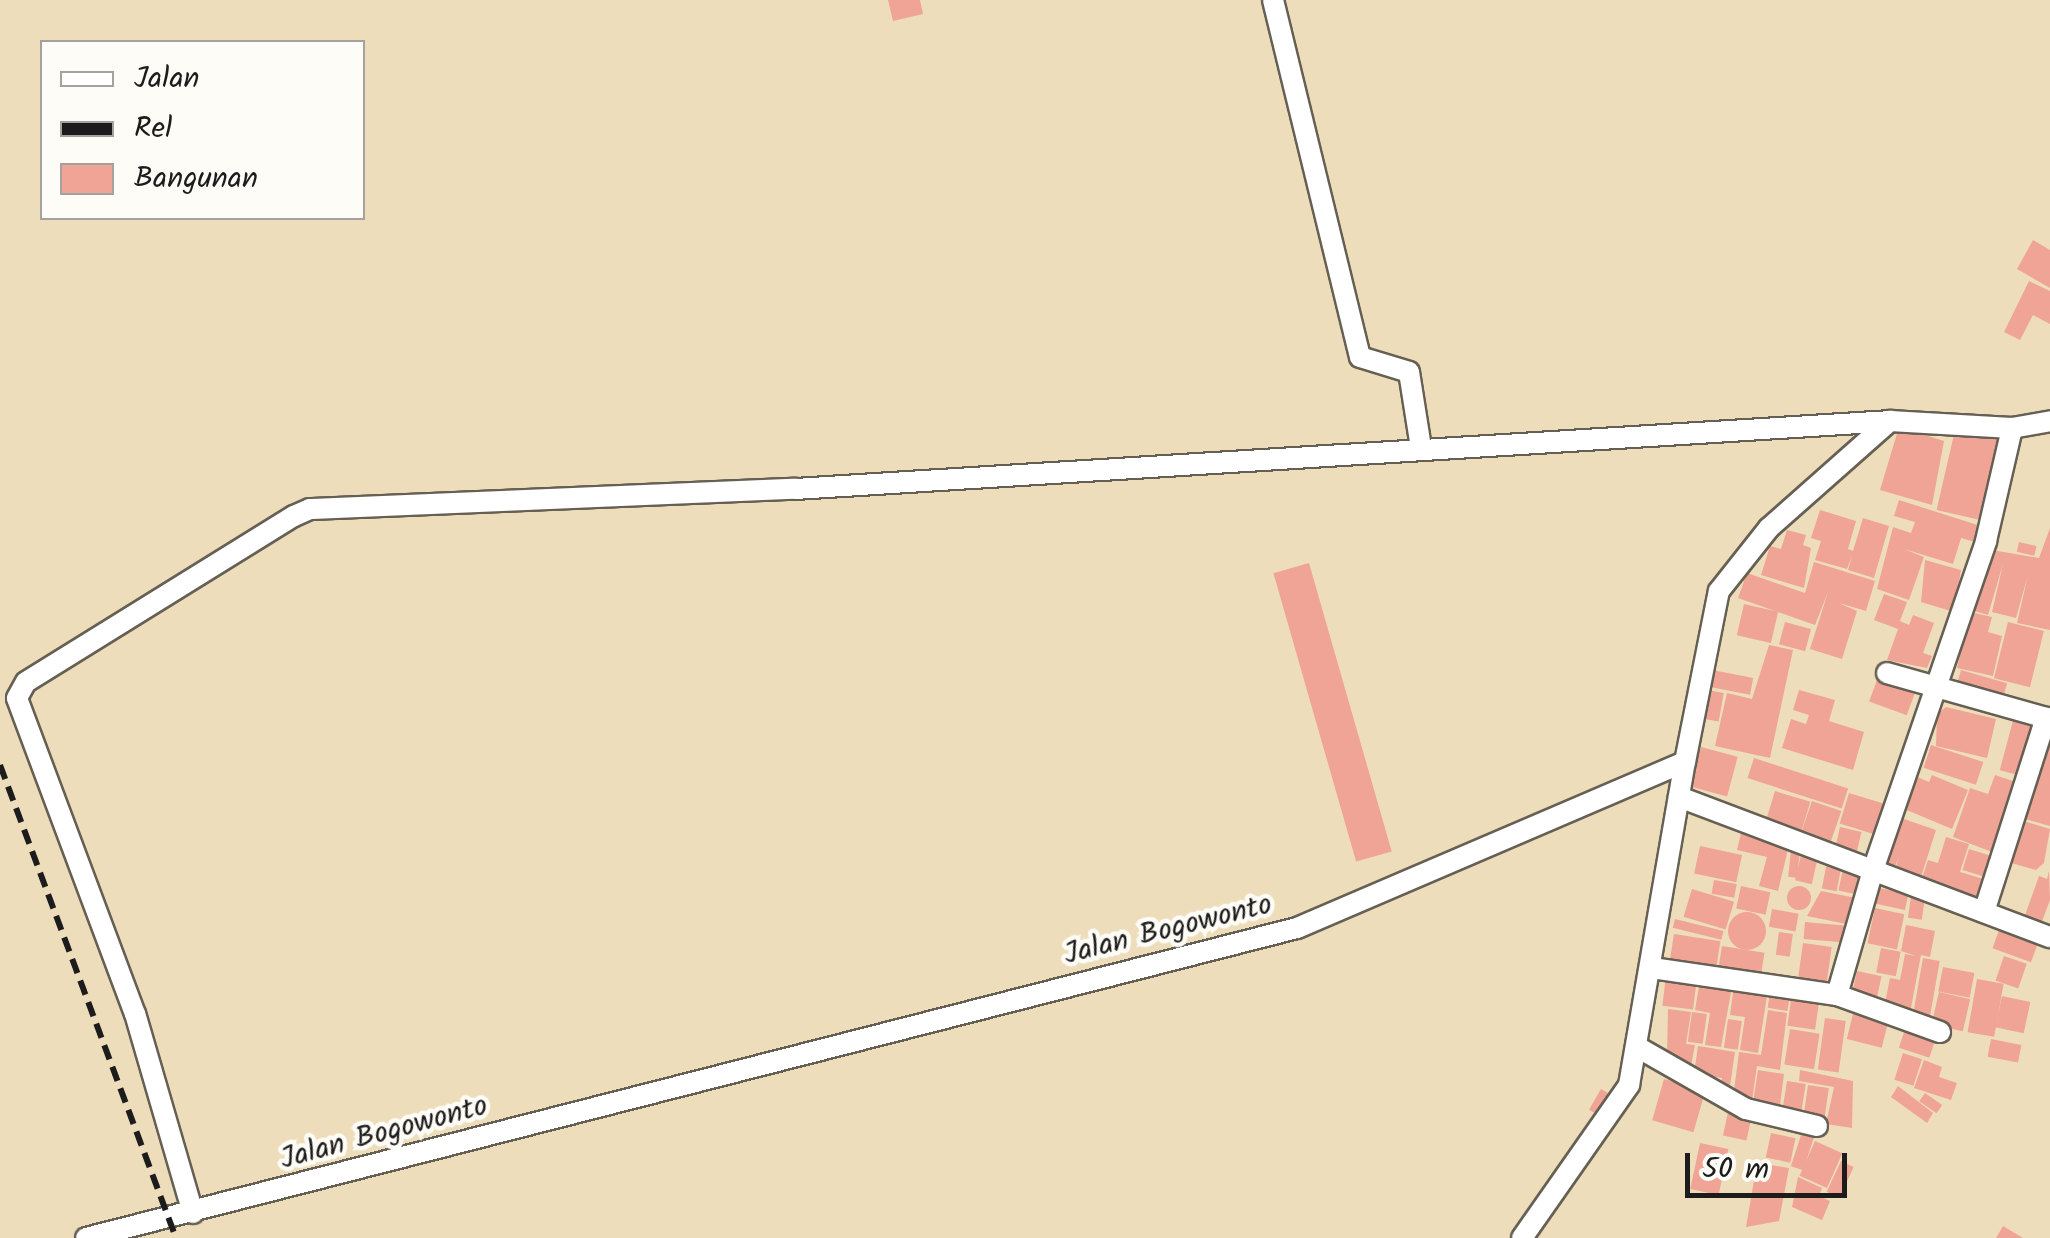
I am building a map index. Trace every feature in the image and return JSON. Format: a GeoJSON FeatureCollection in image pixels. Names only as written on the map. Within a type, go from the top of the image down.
{"type":"FeatureCollection","features":[{"type":"Feature","properties":{"kind":"street"},"geometry":{"type":"LineString","coordinates":[[1274,0],[1360,357],[1409,372],[1420,448]]}},
{"type":"Feature","properties":{"kind":"street"},"geometry":{"type":"LineString","coordinates":[[1522,1238],[1620,1106],[1639,1048],[1685,762],[1720,591],[1770,528],[1890,421]]}},
{"type":"Feature","properties":{"kind":"street"},"geometry":{"type":"LineString","coordinates":[[193,1213],[134,1014],[19,715],[17,698],[26,682],[310,509],[795,489],[1890,421],[2012,428],[2050,421]]}},
{"type":"Feature","properties":{"kind":"street"},"geometry":{"type":"LineString","coordinates":[[1837,995],[1873,870],[1986,541],[2012,428]]}},
{"type":"Feature","properties":{"kind":"street"},"geometry":{"type":"LineString","coordinates":[[1886,673],[1933,690],[2048,718],[1984,912]]}},
{"type":"Feature","properties":{"kind":"street","name":"Jalan Bogowonto"},"geometry":{"type":"LineString","coordinates":[[86,1238],[1297,928],[1685,762]]}},
{"type":"Feature","properties":{"kind":"street"},"geometry":{"type":"LineString","coordinates":[[1679,797],[2050,936]]}},
{"type":"Feature","properties":{"kind":"street"},"geometry":{"type":"LineString","coordinates":[[1652,968],[1837,995],[1940,1032]]}},
{"type":"Feature","properties":{"kind":"street"},"geometry":{"type":"LineString","coordinates":[[1639,1048],[1746,1110],[1817,1126]]}},
{"type":"Feature","properties":{"kind":"building"},"geometry":{"type":"Polygon","coordinates":[[[888,0],[920,0],[923,14],[893,21],[888,0]]]}},
{"type":"Feature","properties":{"kind":"building"},"geometry":{"type":"Polygon","coordinates":[[[2033,240],[2050,250],[2050,288],[2017,269],[2033,240]]]}},
{"type":"Feature","properties":{"kind":"building"},"geometry":{"type":"Polygon","coordinates":[[[2029,281],[2050,291],[2050,324],[2033,315],[2020,340],[2004,332],[2029,281]]]}},
{"type":"Feature","properties":{"kind":"building"},"geometry":{"type":"Polygon","coordinates":[[[1899,427],[1944,441],[1932,505],[1880,490],[1899,427]]]}},
{"type":"Feature","properties":{"kind":"building"},"geometry":{"type":"Polygon","coordinates":[[[1955,430],[2001,441],[1982,520],[1937,510],[1955,430]]]}},
{"type":"Feature","properties":{"kind":"building"},"geometry":{"type":"Polygon","coordinates":[[[1899,500],[1987,528],[1982,544],[1961,538],[1953,564],[1904,549],[1924,557],[1909,600],[1877,589],[1893,527],[1911,533],[1915,522],[1894,516],[1899,500]]]}},
{"type":"Feature","properties":{"kind":"building"},"geometry":{"type":"Polygon","coordinates":[[[1820,510],[1856,521],[1848,549],[1853,551],[1863,518],[1889,526],[1874,578],[1848,570],[1852,556],[1847,569],[1815,560],[1821,541],[1811,538],[1820,510]]]}},
{"type":"Feature","properties":{"kind":"building"},"geometry":{"type":"Polygon","coordinates":[[[2050,528],[2050,630],[2017,623],[2028,575],[2016,618],[1992,612],[2003,564],[1988,615],[1968,609],[1986,549],[2039,558],[2050,528]]]}},
{"type":"Feature","properties":{"kind":"building"},"geometry":{"type":"Polygon","coordinates":[[[1787,530],[1806,535],[1803,545],[1811,548],[1804,588],[1761,575],[1770,546],[1781,549],[1787,530]]]}},
{"type":"Feature","properties":{"kind":"building"},"geometry":{"type":"Polygon","coordinates":[[[2019,542],[2037,546],[2034,556],[2017,552],[2019,542]]]}},
{"type":"Feature","properties":{"kind":"building"},"geometry":{"type":"Polygon","coordinates":[[[1925,560],[1961,570],[1954,612],[1921,602],[1925,560]]]}},
{"type":"Feature","properties":{"kind":"building"},"geometry":{"type":"Polygon","coordinates":[[[1814,562],[1875,581],[1866,611],[1839,603],[1857,611],[1842,659],[1810,649],[1828,592],[1815,625],[1738,598],[1747,573],[1805,593],[1814,562]]]}},
{"type":"Feature","properties":{"kind":"building"},"geometry":{"type":"Polygon","coordinates":[[[1309,563],[1392,851],[1356,862],[1273,573],[1309,563]]]}},
{"type":"Feature","properties":{"kind":"building"},"geometry":{"type":"Polygon","coordinates":[[[1884,594],[1907,602],[1900,621],[1909,625],[1913,615],[1934,623],[1923,653],[1932,656],[1927,668],[1887,660],[1898,629],[1874,620],[1884,594]]]}},
{"type":"Feature","properties":{"kind":"building"},"geometry":{"type":"Polygon","coordinates":[[[1744,604],[1778,612],[1771,643],[1737,635],[1744,604]]]}},
{"type":"Feature","properties":{"kind":"building"},"geometry":{"type":"Polygon","coordinates":[[[1970,612],[1992,617],[1988,632],[2002,636],[1993,676],[1957,668],[1970,612]]]}},
{"type":"Feature","properties":{"kind":"building"},"geometry":{"type":"Polygon","coordinates":[[[1785,622],[1811,629],[1805,651],[1779,644],[1785,622]]]}},
{"type":"Feature","properties":{"kind":"building"},"geometry":{"type":"Polygon","coordinates":[[[2008,622],[2044,631],[2030,687],[1994,678],[2008,622]]]}},
{"type":"Feature","properties":{"kind":"building"},"geometry":{"type":"Polygon","coordinates":[[[1769,645],[1793,650],[1770,758],[1715,746],[1727,693],[1752,699],[1769,645]]]}},
{"type":"Feature","properties":{"kind":"building"},"geometry":{"type":"Polygon","coordinates":[[[1712,670],[1753,678],[1750,695],[1709,687],[1712,670]]]}},
{"type":"Feature","properties":{"kind":"building"},"geometry":{"type":"Polygon","coordinates":[[[1961,670],[2007,683],[2001,704],[1955,691],[1961,670]]]}},
{"type":"Feature","properties":{"kind":"building"},"geometry":{"type":"Polygon","coordinates":[[[1877,680],[1915,694],[1907,715],[1869,702],[1877,680]]]}},
{"type":"Feature","properties":{"kind":"building"},"geometry":{"type":"Polygon","coordinates":[[[1707,690],[1724,693],[1719,722],[1702,719],[1707,690]]]}},
{"type":"Feature","properties":{"kind":"building"},"geometry":{"type":"Polygon","coordinates":[[[1799,690],[1835,700],[1829,721],[1864,732],[1853,770],[1782,748],[1791,719],[1806,724],[1809,715],[1793,710],[1799,690]]]}},
{"type":"Feature","properties":{"kind":"building"},"geometry":{"type":"Polygon","coordinates":[[[1946,707],[1996,719],[1987,758],[1936,746],[1937,714],[1946,707]]]}},
{"type":"Feature","properties":{"kind":"building"},"geometry":{"type":"Polygon","coordinates":[[[2014,717],[2040,724],[2026,777],[2000,770],[2014,717]]]}},
{"type":"Feature","properties":{"kind":"building"},"geometry":{"type":"Polygon","coordinates":[[[2050,720],[2050,826],[2018,817],[2050,720]]]}},
{"type":"Feature","properties":{"kind":"building"},"geometry":{"type":"Polygon","coordinates":[[[1931,745],[1983,762],[1976,785],[1924,768],[1931,745]]]}},
{"type":"Feature","properties":{"kind":"building"},"geometry":{"type":"Polygon","coordinates":[[[1701,747],[1738,757],[1727,796],[1690,787],[1701,747]]]}},
{"type":"Feature","properties":{"kind":"building"},"geometry":{"type":"Polygon","coordinates":[[[1754,758],[1848,789],[1842,809],[1748,778],[1754,758]]]}},
{"type":"Feature","properties":{"kind":"building"},"geometry":{"type":"Polygon","coordinates":[[[1932,775],[1968,790],[1952,829],[1902,808],[1915,776],[1929,782],[1932,775]]]}},
{"type":"Feature","properties":{"kind":"building"},"geometry":{"type":"Polygon","coordinates":[[[1995,775],[2022,784],[1997,854],[1953,837],[1970,788],[1988,794],[1995,775]]]}},
{"type":"Feature","properties":{"kind":"building"},"geometry":{"type":"Polygon","coordinates":[[[1775,791],[1810,802],[1800,836],[1764,825],[1775,791]]]}},
{"type":"Feature","properties":{"kind":"building"},"geometry":{"type":"Polygon","coordinates":[[[1849,793],[1889,805],[1880,836],[1840,824],[1849,793]]]}},
{"type":"Feature","properties":{"kind":"building"},"geometry":{"type":"Polygon","coordinates":[[[1812,801],[1841,811],[1828,850],[1799,840],[1812,801]]]}},
{"type":"Feature","properties":{"kind":"building"},"geometry":{"type":"Polygon","coordinates":[[[1901,818],[1936,830],[1920,880],[1894,873],[1899,857],[1893,871],[1883,868],[1901,818]]]}},
{"type":"Feature","properties":{"kind":"building"},"geometry":{"type":"Polygon","coordinates":[[[2017,819],[2050,829],[2044,863],[2036,870],[2008,862],[2017,819]]]}},
{"type":"Feature","properties":{"kind":"building"},"geometry":{"type":"Polygon","coordinates":[[[1840,827],[1861,832],[1856,855],[1835,850],[1840,827]]]}},
{"type":"Feature","properties":{"kind":"building"},"geometry":{"type":"Polygon","coordinates":[[[1741,833],[1789,845],[1778,891],[1759,886],[1767,857],[1737,850],[1741,833]]]}},
{"type":"Feature","properties":{"kind":"building"},"geometry":{"type":"Polygon","coordinates":[[[1946,837],[1969,844],[1960,872],[1990,881],[1984,903],[1921,881],[1928,860],[1938,863],[1946,837]]]}},
{"type":"Feature","properties":{"kind":"building"},"geometry":{"type":"Polygon","coordinates":[[[1700,846],[1742,855],[1736,882],[1694,873],[1700,846]]]}},
{"type":"Feature","properties":{"kind":"building"},"geometry":{"type":"Polygon","coordinates":[[[1969,849],[1996,857],[1989,878],[1963,870],[1969,849]]]}},
{"type":"Feature","properties":{"kind":"building"},"geometry":{"type":"Polygon","coordinates":[[[1791,850],[1800,851],[1797,878],[1788,877],[1791,850]]]}},
{"type":"Feature","properties":{"kind":"building"},"geometry":{"type":"Polygon","coordinates":[[[1801,855],[1818,859],[1812,884],[1795,880],[1801,855]]]}},
{"type":"Feature","properties":{"kind":"building"},"geometry":{"type":"Polygon","coordinates":[[[1827,862],[1842,865],[1837,891],[1822,889],[1827,862]]]}},
{"type":"Feature","properties":{"kind":"building"},"geometry":{"type":"Polygon","coordinates":[[[1843,869],[1867,874],[1863,896],[1838,891],[1843,869]]]}},
{"type":"Feature","properties":{"kind":"building"},"geometry":{"type":"Polygon","coordinates":[[[2049,871],[2050,900],[2041,924],[2024,918],[2039,876],[2047,879],[2049,871]]]}},
{"type":"Feature","properties":{"kind":"building"},"geometry":{"type":"Polygon","coordinates":[[[1714,880],[1737,884],[1734,898],[1712,894],[1714,880]]]}},
{"type":"Feature","properties":{"kind":"building"},"geometry":{"type":"Polygon","coordinates":[[[1741,886],[1770,892],[1766,915],[1736,908],[1741,886]]]}},
{"type":"Feature","properties":{"kind":"building"},"geometry":{"type":"Polygon","coordinates":[[[1799,886],[1808,889],[1808,907],[1799,910],[1790,907],[1787,898],[1790,889],[1799,886]]]}},
{"type":"Feature","properties":{"kind":"building"},"geometry":{"type":"Polygon","coordinates":[[[1879,888],[1908,894],[1905,910],[1876,904],[1879,888]]]}},
{"type":"Feature","properties":{"kind":"building"},"geometry":{"type":"Polygon","coordinates":[[[1692,889],[1734,902],[1726,930],[1684,917],[1692,889]]]}},
{"type":"Feature","properties":{"kind":"building"},"geometry":{"type":"Polygon","coordinates":[[[1821,891],[1861,899],[1856,926],[1807,916],[1821,891]]]}},
{"type":"Feature","properties":{"kind":"building"},"geometry":{"type":"Polygon","coordinates":[[[1911,896],[1925,898],[1922,920],[1908,918],[1911,896]]]}},
{"type":"Feature","properties":{"kind":"building"},"geometry":{"type":"Polygon","coordinates":[[[1875,908],[1904,914],[1897,949],[1868,943],[1875,908]]]}},
{"type":"Feature","properties":{"kind":"building"},"geometry":{"type":"Polygon","coordinates":[[[1772,909],[1799,914],[1795,931],[1769,927],[1772,909]]]}},
{"type":"Feature","properties":{"kind":"building"},"geometry":{"type":"Polygon","coordinates":[[[1747,912],[1760,918],[1766,931],[1760,944],[1747,950],[1734,944],[1728,931],[1734,918],[1747,912]]]}},
{"type":"Feature","properties":{"kind":"building"},"geometry":{"type":"Polygon","coordinates":[[[1675,919],[1724,931],[1721,940],[1673,928],[1675,919]]]}},
{"type":"Feature","properties":{"kind":"building"},"geometry":{"type":"Polygon","coordinates":[[[1805,922],[1853,926],[1851,943],[1804,939],[1805,922]]]}},
{"type":"Feature","properties":{"kind":"building"},"geometry":{"type":"Polygon","coordinates":[[[2002,922],[2041,936],[2031,962],[1992,948],[2002,922]]]}},
{"type":"Feature","properties":{"kind":"building"},"geometry":{"type":"Polygon","coordinates":[[[1906,925],[1935,931],[1930,957],[1921,955],[1910,1013],[1884,1008],[1890,978],[1900,980],[1905,954],[1916,956],[1901,951],[1906,925]]]}},
{"type":"Feature","properties":{"kind":"building"},"geometry":{"type":"Polygon","coordinates":[[[1779,932],[1793,934],[1790,957],[1776,955],[1779,932]]]}},
{"type":"Feature","properties":{"kind":"building"},"geometry":{"type":"Polygon","coordinates":[[[1674,934],[1720,941],[1715,973],[1669,966],[1674,934]]]}},
{"type":"Feature","properties":{"kind":"building"},"geometry":{"type":"Polygon","coordinates":[[[1803,943],[1832,947],[1826,986],[1798,982],[1803,943]]]}},
{"type":"Feature","properties":{"kind":"building"},"geometry":{"type":"Polygon","coordinates":[[[1722,946],[1764,953],[1760,979],[1718,973],[1722,946]]]}},
{"type":"Feature","properties":{"kind":"building"},"geometry":{"type":"Polygon","coordinates":[[[1881,948],[1901,952],[1896,976],[1876,973],[1881,948]]]}},
{"type":"Feature","properties":{"kind":"building"},"geometry":{"type":"Polygon","coordinates":[[[2004,956],[2027,964],[2018,988],[1996,981],[2004,956]]]}},
{"type":"Feature","properties":{"kind":"building"},"geometry":{"type":"Polygon","coordinates":[[[1923,958],[1940,961],[1929,1019],[1913,1016],[1923,958]]]}},
{"type":"Feature","properties":{"kind":"building"},"geometry":{"type":"Polygon","coordinates":[[[1943,967],[1974,973],[1970,998],[1938,992],[1943,967]]]}},
{"type":"Feature","properties":{"kind":"building"},"geometry":{"type":"Polygon","coordinates":[[[1857,971],[1881,976],[1876,1001],[1852,995],[1857,971]]]}},
{"type":"Feature","properties":{"kind":"building"},"geometry":{"type":"Polygon","coordinates":[[[1666,976],[1697,980],[1693,1010],[1662,1006],[1666,976]]]}},
{"type":"Feature","properties":{"kind":"building"},"geometry":{"type":"Polygon","coordinates":[[[1977,979],[2004,984],[1994,1037],[1968,1032],[1977,979]]]}},
{"type":"Feature","properties":{"kind":"building"},"geometry":{"type":"Polygon","coordinates":[[[1700,980],[1732,987],[1721,1047],[1705,1045],[1710,1013],[1695,1010],[1700,980]]]}},
{"type":"Feature","properties":{"kind":"building"},"geometry":{"type":"Polygon","coordinates":[[[1734,985],[1768,990],[1758,1053],[1740,1050],[1745,1017],[1730,1015],[1734,985]]]}},
{"type":"Feature","properties":{"kind":"building"},"geometry":{"type":"Polygon","coordinates":[[[1939,992],[1970,999],[1963,1031],[1932,1024],[1939,992]]]}},
{"type":"Feature","properties":{"kind":"building"},"geometry":{"type":"Polygon","coordinates":[[[1770,993],[1790,996],[1787,1011],[1768,1008],[1770,993]]]}},
{"type":"Feature","properties":{"kind":"building"},"geometry":{"type":"Polygon","coordinates":[[[2002,996],[2030,1002],[2024,1033],[1995,1027],[2002,996]]]}},
{"type":"Feature","properties":{"kind":"building"},"geometry":{"type":"Polygon","coordinates":[[[1791,1000],[1819,1004],[1815,1030],[1787,1026],[1791,1000]]]}},
{"type":"Feature","properties":{"kind":"building"},"geometry":{"type":"Polygon","coordinates":[[[1668,1009],[1691,1012],[1686,1044],[1695,1045],[1691,1066],[1672,1063],[1667,1055],[1668,1009]]]}},
{"type":"Feature","properties":{"kind":"building"},"geometry":{"type":"Polygon","coordinates":[[[1768,1010],[1787,1013],[1780,1070],[1757,1066],[1752,1101],[1733,1098],[1739,1052],[1761,1055],[1768,1010]]]}},
{"type":"Feature","properties":{"kind":"building"},"geometry":{"type":"Polygon","coordinates":[[[1854,1010],[1889,1019],[1882,1048],[1847,1039],[1854,1010]]]}},
{"type":"Feature","properties":{"kind":"building"},"geometry":{"type":"Polygon","coordinates":[[[1692,1012],[1707,1014],[1703,1044],[1688,1042],[1692,1012]]]}},
{"type":"Feature","properties":{"kind":"building"},"geometry":{"type":"Polygon","coordinates":[[[1825,1018],[1846,1021],[1839,1072],[1818,1069],[1825,1018]]]}},
{"type":"Feature","properties":{"kind":"building"},"geometry":{"type":"Polygon","coordinates":[[[1728,1019],[1742,1021],[1738,1050],[1724,1048],[1728,1019]]]}},
{"type":"Feature","properties":{"kind":"building"},"geometry":{"type":"Polygon","coordinates":[[[1906,1026],[1936,1036],[1929,1058],[1899,1048],[1906,1026]]]}},
{"type":"Feature","properties":{"kind":"building"},"geometry":{"type":"Polygon","coordinates":[[[1790,1029],[1820,1034],[1814,1069],[1784,1065],[1790,1029]]]}},
{"type":"Feature","properties":{"kind":"building"},"geometry":{"type":"Polygon","coordinates":[[[1991,1039],[2021,1045],[2018,1063],[1988,1057],[1991,1039]]]}},
{"type":"Feature","properties":{"kind":"building"},"geometry":{"type":"Polygon","coordinates":[[[1698,1046],[1735,1052],[1729,1093],[1720,1092],[1722,1078],[1694,1074],[1698,1046]]]}},
{"type":"Feature","properties":{"kind":"building"},"geometry":{"type":"Polygon","coordinates":[[[1903,1053],[1922,1059],[1913,1086],[1894,1080],[1903,1053]]]}},
{"type":"Feature","properties":{"kind":"building"},"geometry":{"type":"Polygon","coordinates":[[[1924,1060],[1942,1067],[1939,1077],[1957,1083],[1951,1100],[1914,1088],[1924,1060]]]}},
{"type":"Feature","properties":{"kind":"building"},"geometry":{"type":"Polygon","coordinates":[[[1758,1070],[1784,1074],[1779,1113],[1753,1102],[1758,1070]]]}},
{"type":"Feature","properties":{"kind":"building"},"geometry":{"type":"Polygon","coordinates":[[[1800,1070],[1853,1081],[1852,1128],[1826,1124],[1834,1087],[1799,1081],[1800,1070]]]}},
{"type":"Feature","properties":{"kind":"building"},"geometry":{"type":"Polygon","coordinates":[[[1664,1079],[1705,1091],[1693,1132],[1652,1120],[1664,1079]]]}},
{"type":"Feature","properties":{"kind":"building"},"geometry":{"type":"Polygon","coordinates":[[[1787,1081],[1806,1084],[1800,1119],[1782,1116],[1787,1081]]]}},
{"type":"Feature","properties":{"kind":"building"},"geometry":{"type":"Polygon","coordinates":[[[1808,1085],[1829,1088],[1824,1124],[1803,1121],[1808,1085]]]}},
{"type":"Feature","properties":{"kind":"building"},"geometry":{"type":"Polygon","coordinates":[[[1898,1086],[1933,1113],[1927,1123],[1891,1097],[1898,1086]]]}},
{"type":"Feature","properties":{"kind":"building"},"geometry":{"type":"Polygon","coordinates":[[[1601,1089],[1615,1097],[1603,1118],[1589,1110],[1601,1089]]]}},
{"type":"Feature","properties":{"kind":"building"},"geometry":{"type":"Polygon","coordinates":[[[1925,1093],[1942,1105],[1936,1113],[1919,1101],[1925,1093]]]}},
{"type":"Feature","properties":{"kind":"building"},"geometry":{"type":"Polygon","coordinates":[[[1728,1112],[1751,1117],[1746,1140],[1723,1135],[1728,1112]]]}},
{"type":"Feature","properties":{"kind":"building"},"geometry":{"type":"Polygon","coordinates":[[[1802,1132],[1814,1136],[1803,1170],[1791,1166],[1802,1132]]]}},
{"type":"Feature","properties":{"kind":"building"},"geometry":{"type":"Polygon","coordinates":[[[1771,1133],[1795,1138],[1790,1163],[1766,1157],[1771,1133]]]}},
{"type":"Feature","properties":{"kind":"building"},"geometry":{"type":"Polygon","coordinates":[[[1815,1141],[1842,1153],[1827,1188],[1800,1176],[1815,1141]]]}},
{"type":"Feature","properties":{"kind":"building"},"geometry":{"type":"Polygon","coordinates":[[[1700,1143],[1728,1149],[1719,1195],[1690,1189],[1700,1143]]]}},
{"type":"Feature","properties":{"kind":"building"},"geometry":{"type":"Polygon","coordinates":[[[1841,1161],[1854,1167],[1839,1198],[1827,1192],[1841,1161]]]}},
{"type":"Feature","properties":{"kind":"building"},"geometry":{"type":"Polygon","coordinates":[[[1757,1163],[1789,1168],[1779,1221],[1746,1227],[1757,1163]]]}},
{"type":"Feature","properties":{"kind":"building"},"geometry":{"type":"Polygon","coordinates":[[[1798,1177],[1822,1188],[1819,1196],[1830,1201],[1822,1220],[1792,1207],[1798,1177]]]}},
{"type":"Feature","properties":{"kind":"building"},"geometry":{"type":"Polygon","coordinates":[[[2003,1226],[2023,1238],[1996,1238],[2003,1226]]]}},
{"type":"Feature","properties":{"kind":"railway"},"geometry":{"type":"LineString","coordinates":[[0,765],[176,1238]]}}]}
